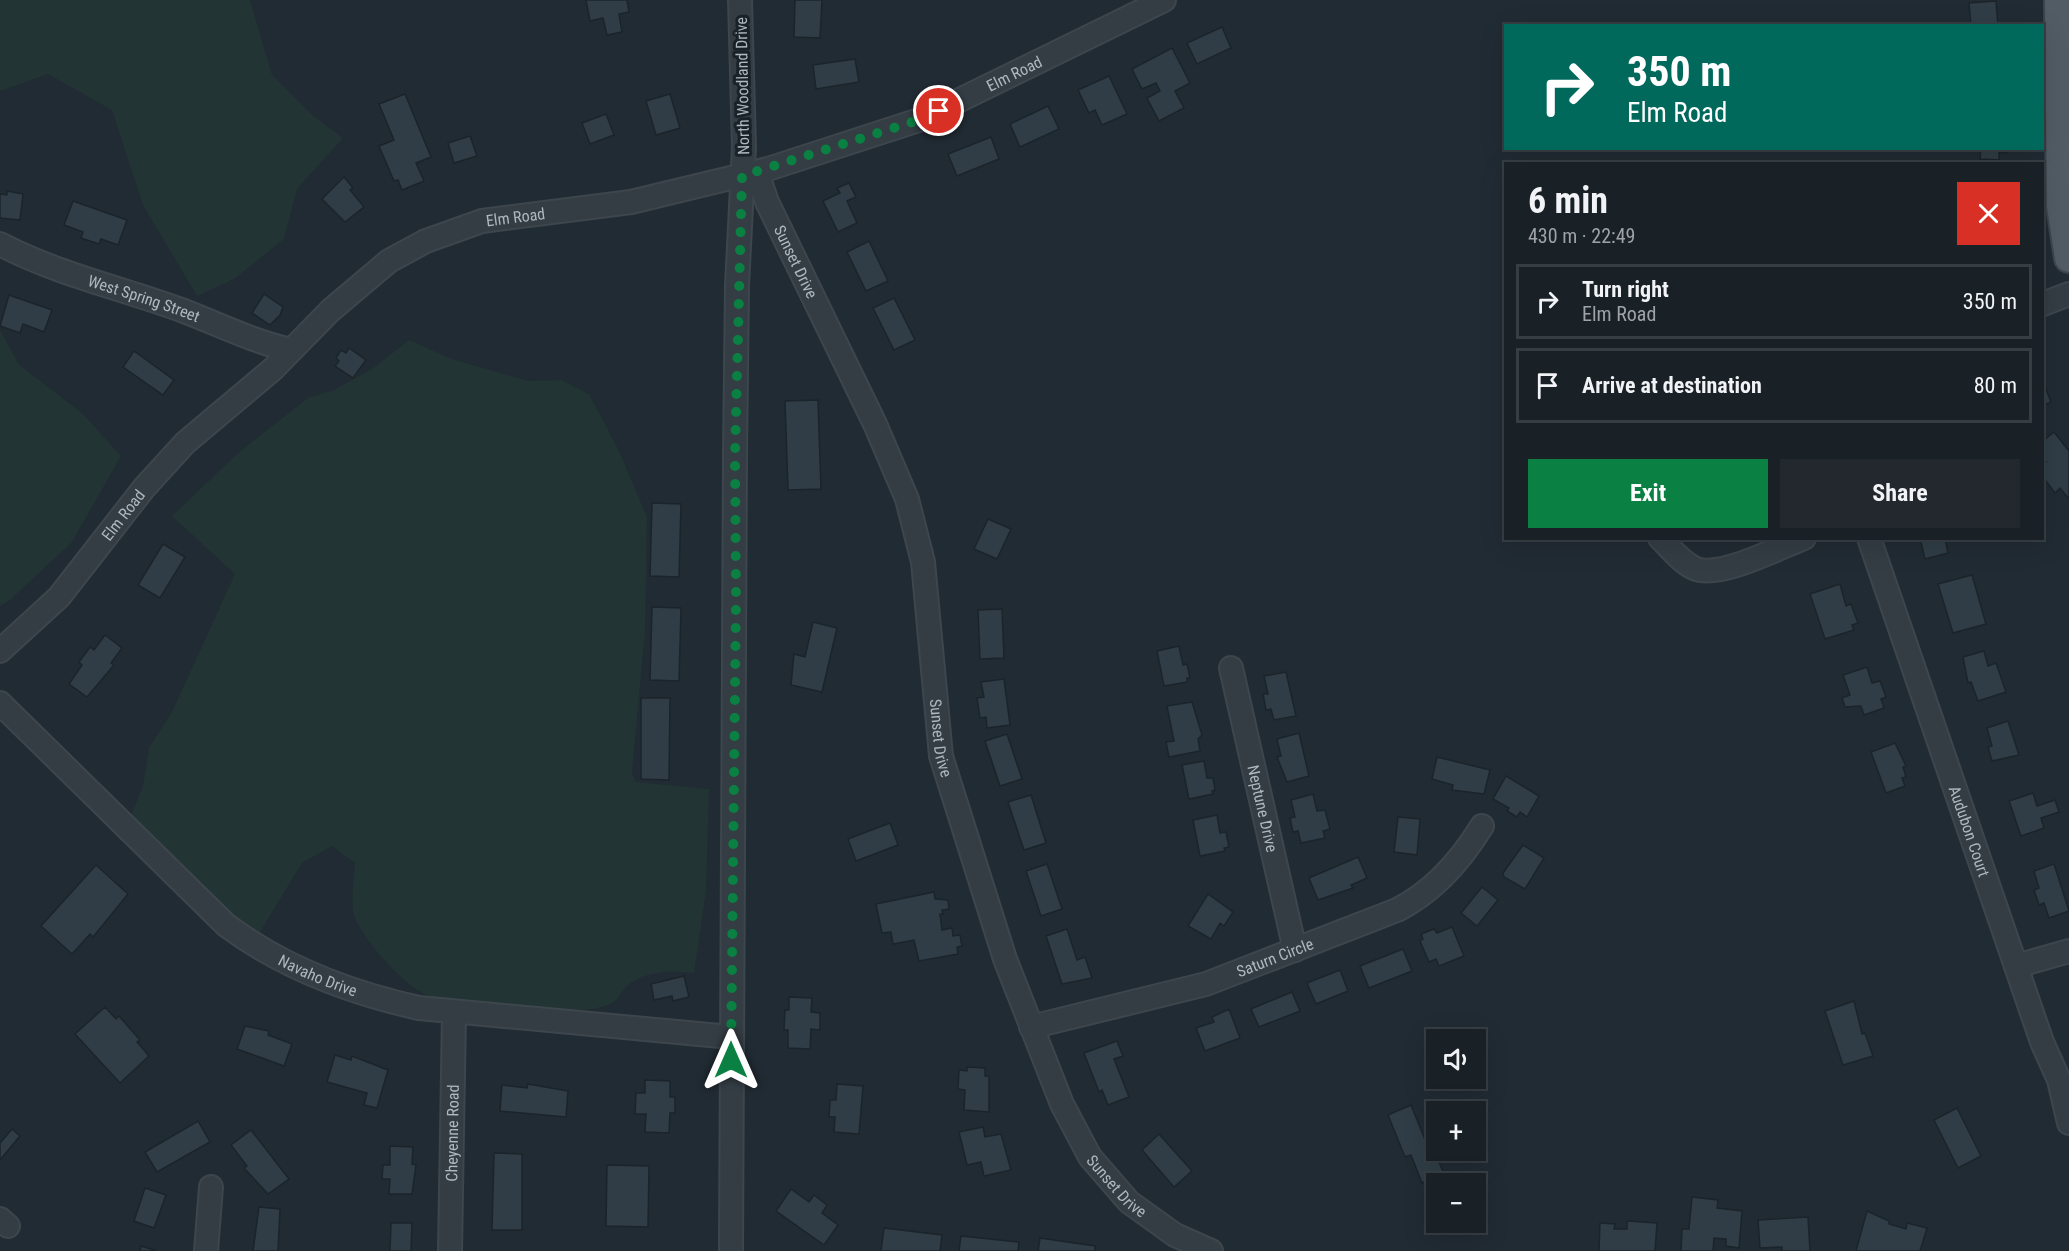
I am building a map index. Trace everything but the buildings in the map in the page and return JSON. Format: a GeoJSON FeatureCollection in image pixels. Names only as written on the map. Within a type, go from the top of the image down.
{"type":"FeatureCollection","features":[{"type":"Feature","properties":{"kind":"main road"},"geometry":{"type":"LineString","coordinates":[[2059,0],[2061,206],[2069,258]]}},
{"type":"Feature","properties":{"kind":"street","name":"North Woodland Drive"},"geometry":{"type":"LineString","coordinates":[[731,1251],[735,455],[749,174],[744,147],[740,0]]}},
{"type":"Feature","properties":{"kind":"street","name":"Elm Road"},"geometry":{"type":"LineString","coordinates":[[0,651],[59,597],[144,488],[185,442],[273,369],[331,310],[389,261],[454,229],[482,221],[631,202],[749,174],[919,120],[1164,0]]}},
{"type":"Feature","properties":{"kind":"street","name":"Sunset Drive"},"geometry":{"type":"LineString","coordinates":[[749,174],[767,202],[875,424],[907,499],[923,562],[941,756],[981,885],[1031,1027],[1075,1133],[1108,1181],[1151,1220],[1175,1235],[1211,1251]]}},
{"type":"Feature","properties":{"kind":"street","name":"West Spring Street"},"geometry":{"type":"LineString","coordinates":[[0,244],[33,262],[67,275],[183,311],[266,345],[291,350]]}},
{"type":"Feature","properties":{"kind":"street"},"geometry":{"type":"LineString","coordinates":[[2044,304],[2069,294]]}},
{"type":"Feature","properties":{"kind":"street"},"geometry":{"type":"LineString","coordinates":[[1662,540],[1686,563],[1707,571],[1734,567],[1799,540]]}},
{"type":"Feature","properties":{"kind":"street","name":"Audubon Court"},"geometry":{"type":"LineString","coordinates":[[1870,540],[2042,1042],[2059,1080],[2069,1123]]}},
{"type":"Feature","properties":{"kind":"street","name":"Neptune Drive"},"geometry":{"type":"LineString","coordinates":[[1231,668],[1295,950]]}},
{"type":"Feature","properties":{"kind":"street","name":"Navaho Drive"},"geometry":{"type":"LineString","coordinates":[[0,703],[226,925],[248,941],[296,966],[361,993],[411,1006],[454,1013],[731,1037]]}},
{"type":"Feature","properties":{"kind":"street","name":"Saturn Circle"},"geometry":{"type":"LineString","coordinates":[[1031,1027],[1206,984],[1412,903],[1444,874],[1482,826]]}},
{"type":"Feature","properties":{"kind":"street"},"geometry":{"type":"LineString","coordinates":[[2016,966],[2069,951]]}},
{"type":"Feature","properties":{"kind":"street","name":"Cheyenne Road"},"geometry":{"type":"LineString","coordinates":[[450,1251],[454,1013]]}},
{"type":"Feature","properties":{"kind":"street"},"geometry":{"type":"LineString","coordinates":[[206,1251],[211,1187]]}},
{"type":"Feature","properties":{"kind":"shaded area"},"geometry":{"type":"Polygon","coordinates":[[[0,0],[250,0],[272,75],[312,115],[343,138],[297,189],[284,239],[234,279],[197,296],[143,205],[112,110],[48,74],[0,91],[0,0]]]}},
{"type":"Feature","properties":{"kind":"shaded area"},"geometry":{"type":"Polygon","coordinates":[[[0,330],[19,365],[82,413],[121,456],[72,542],[10,600],[0,606],[0,330]]]}},
{"type":"Feature","properties":{"kind":"shaded area"},"geometry":{"type":"Polygon","coordinates":[[[409,340],[452,359],[528,381],[561,380],[589,394],[618,449],[647,517],[645,629],[632,773],[636,782],[709,789],[706,891],[694,973],[670,972],[647,975],[632,982],[616,1000],[606,1006],[558,1011],[505,1009],[453,1002],[432,997],[417,990],[382,957],[359,926],[353,906],[355,863],[332,846],[302,863],[257,937],[129,821],[143,786],[149,748],[172,712],[235,574],[172,516],[238,453],[308,398],[334,390],[372,369],[409,340]]]}},
{"type":"Feature","properties":{"kind":"route"},"geometry":{"type":"LineString","coordinates":[[731,1060],[737,286],[742,176],[919,120],[939,111]]}}]}
